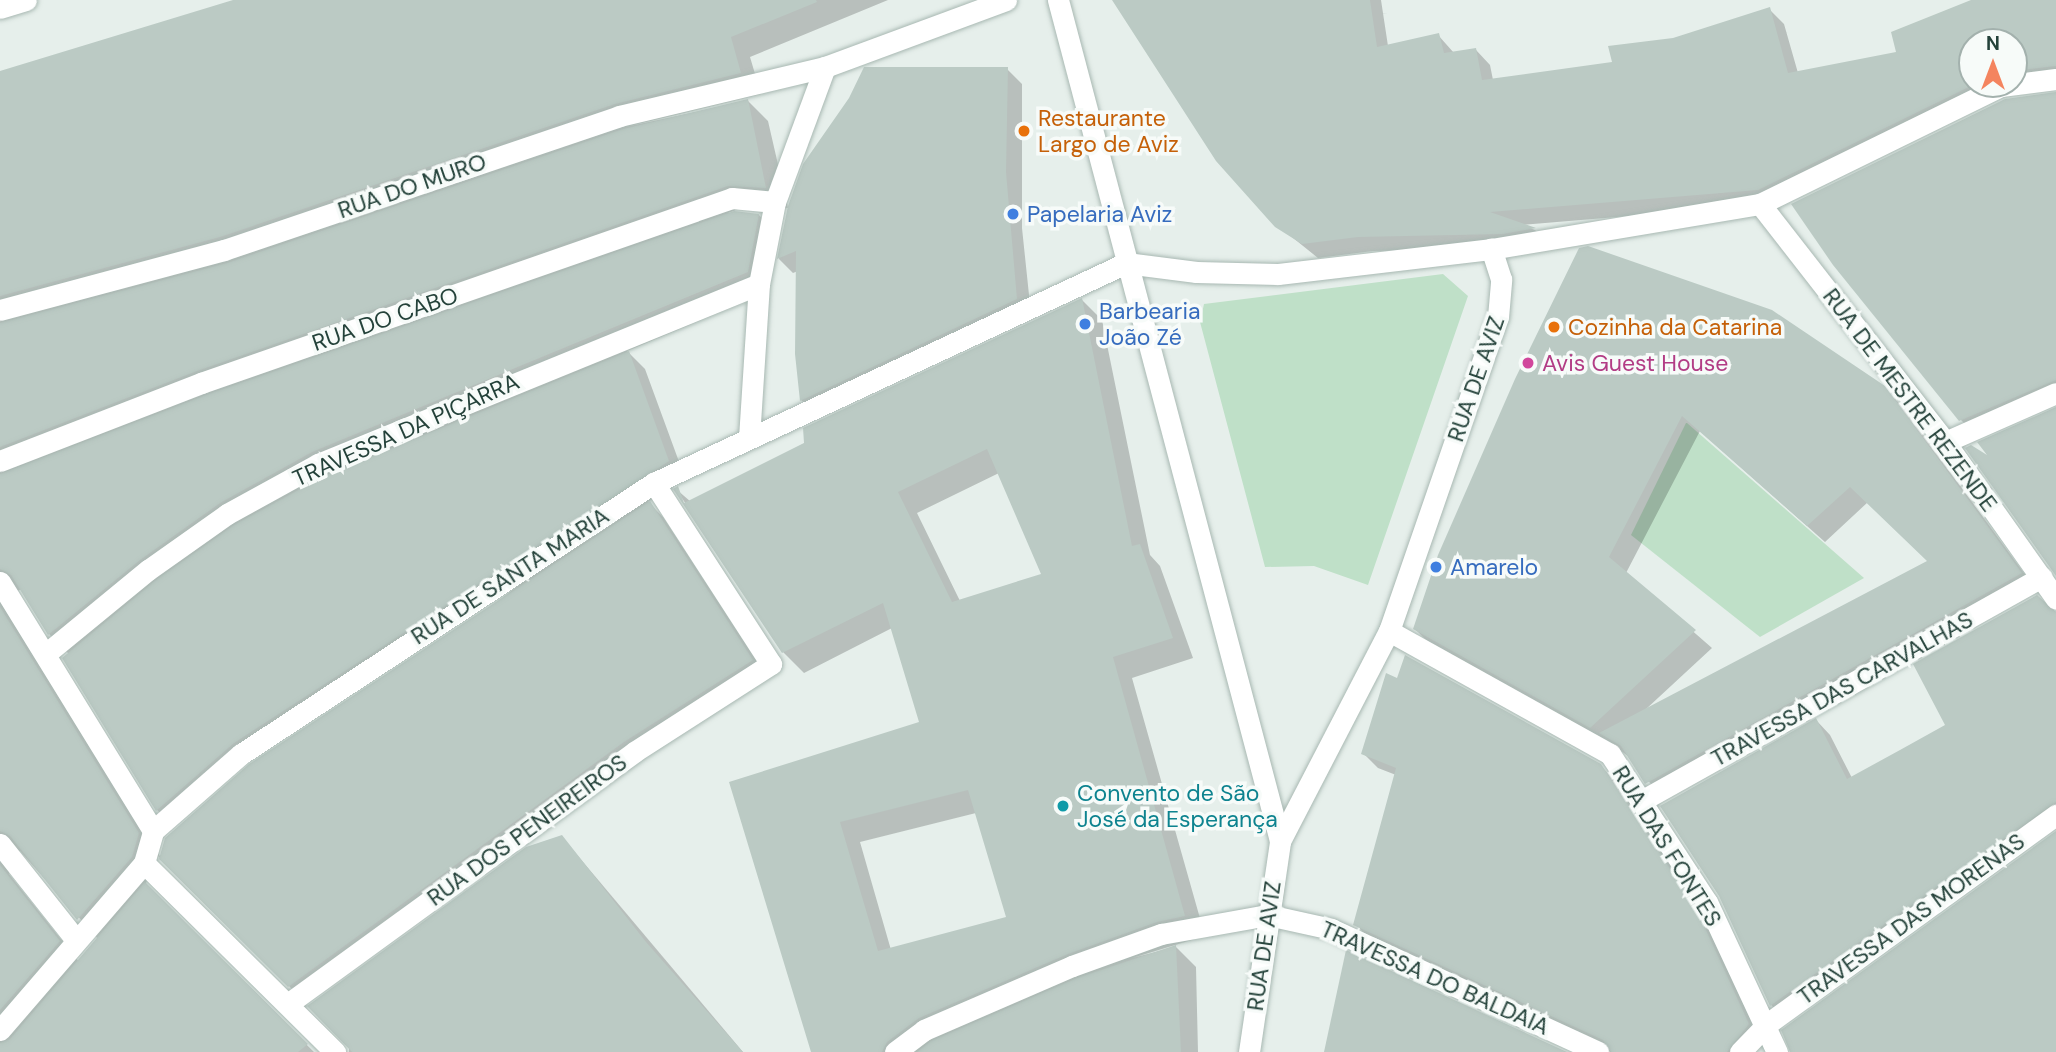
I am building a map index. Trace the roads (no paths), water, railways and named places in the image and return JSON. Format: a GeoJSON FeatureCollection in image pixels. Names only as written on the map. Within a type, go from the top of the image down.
{"type":"FeatureCollection","features":[{"type":"Feature","properties":{"kind":"street"},"geometry":{"type":"LineString","coordinates":[[0,8],[26,0]]}},
{"type":"Feature","properties":{"kind":"street","name":"RUA DO MURO"},"geometry":{"type":"LineString","coordinates":[[0,310],[224,250],[620,116],[825,66],[1006,0]]}},
{"type":"Feature","properties":{"kind":"street","name":"RUA DE AVIZ"},"geometry":{"type":"LineString","coordinates":[[1058,0],[1280,841]]}},
{"type":"Feature","properties":{"kind":"street"},"geometry":{"type":"LineString","coordinates":[[749,438],[759,284],[775,202],[825,66]]}},
{"type":"Feature","properties":{"kind":"street"},"geometry":{"type":"LineString","coordinates":[[1126,263],[1196,272],[1278,274],[1491,249],[1760,204],[2001,86],[2056,79]]}},
{"type":"Feature","properties":{"kind":"street","name":"RUA DO CABO"},"geometry":{"type":"LineString","coordinates":[[0,461],[201,383],[732,198],[775,202]]}},
{"type":"Feature","properties":{"kind":"street","name":"RUA DE MESTRE REZENDE"},"geometry":{"type":"LineString","coordinates":[[1760,204],[1945,442],[2056,599]]}},
{"type":"Feature","properties":{"kind":"street","name":"RUA DE AVIZ"},"geometry":{"type":"LineString","coordinates":[[1249,1052],[1280,841],[1390,631],[1499,317],[1501,279],[1491,249]]}},
{"type":"Feature","properties":{"kind":"street","name":"RUA DE SANTA MARIA"},"geometry":{"type":"LineString","coordinates":[[153,831],[241,754],[654,483],[1126,263]]}},
{"type":"Feature","properties":{"kind":"street","name":"TRAVESSA DA PIÇARRA"},"geometry":{"type":"LineString","coordinates":[[48,652],[148,570],[227,514],[318,464],[759,284]]}},
{"type":"Feature","properties":{"kind":"street"},"geometry":{"type":"LineString","coordinates":[[1945,442],[2056,393]]}},
{"type":"Feature","properties":{"kind":"street","name":"RUA DOS PENEIREIROS"},"geometry":{"type":"LineString","coordinates":[[289,1003],[634,752],[771,664],[654,483]]}},
{"type":"Feature","properties":{"kind":"street","name":"TRAVESSA DAS CARVALHAS"},"geometry":{"type":"LineString","coordinates":[[1641,802],[2042,577]]}},
{"type":"Feature","properties":{"kind":"street"},"geometry":{"type":"LineString","coordinates":[[0,582],[48,652],[153,831],[145,863],[0,1030]]}},
{"type":"Feature","properties":{"kind":"street","name":"RUA DAS FONTES"},"geometry":{"type":"LineString","coordinates":[[1390,631],[1610,754],[1707,902],[1767,1024],[1777,1052]]}},
{"type":"Feature","properties":{"kind":"street","name":"TRAVESSA DAS MORENAS"},"geometry":{"type":"LineString","coordinates":[[1740,1052],[1767,1024],[2056,815]]}},
{"type":"Feature","properties":{"kind":"street"},"geometry":{"type":"LineString","coordinates":[[0,844],[76,940]]}},
{"type":"Feature","properties":{"kind":"street"},"geometry":{"type":"LineString","coordinates":[[145,863],[289,1003],[335,1052]]}},
{"type":"Feature","properties":{"kind":"street"},"geometry":{"type":"LineString","coordinates":[[895,1052],[924,1030],[1072,966],[1161,934],[1268,915]]}},
{"type":"Feature","properties":{"kind":"street","name":"TRAVESSA DO BALDAIA"},"geometry":{"type":"LineString","coordinates":[[1268,915],[1331,929],[1598,1052]]}},
{"type":"Feature","properties":{"kind":"place","name":"Restaurante Largo de Aviz"},"geometry":{"type":"Point","coordinates":[1024,131]}},
{"type":"Feature","properties":{"kind":"place","name":"Papelaria Aviz"},"geometry":{"type":"Point","coordinates":[1013,214]}},
{"type":"Feature","properties":{"kind":"place","name":"Barbearia João Zé"},"geometry":{"type":"Point","coordinates":[1085,324]}},
{"type":"Feature","properties":{"kind":"place","name":"Cozinha da Catarina"},"geometry":{"type":"Point","coordinates":[1554,327]}},
{"type":"Feature","properties":{"kind":"place","name":"Avis Guest House"},"geometry":{"type":"Point","coordinates":[1528,363]}},
{"type":"Feature","properties":{"kind":"place","name":"Amarelo"},"geometry":{"type":"Point","coordinates":[1436,567]}},
{"type":"Feature","properties":{"kind":"place","name":"Convento de São José da Esperança"},"geometry":{"type":"Point","coordinates":[1063,806]}}]}
